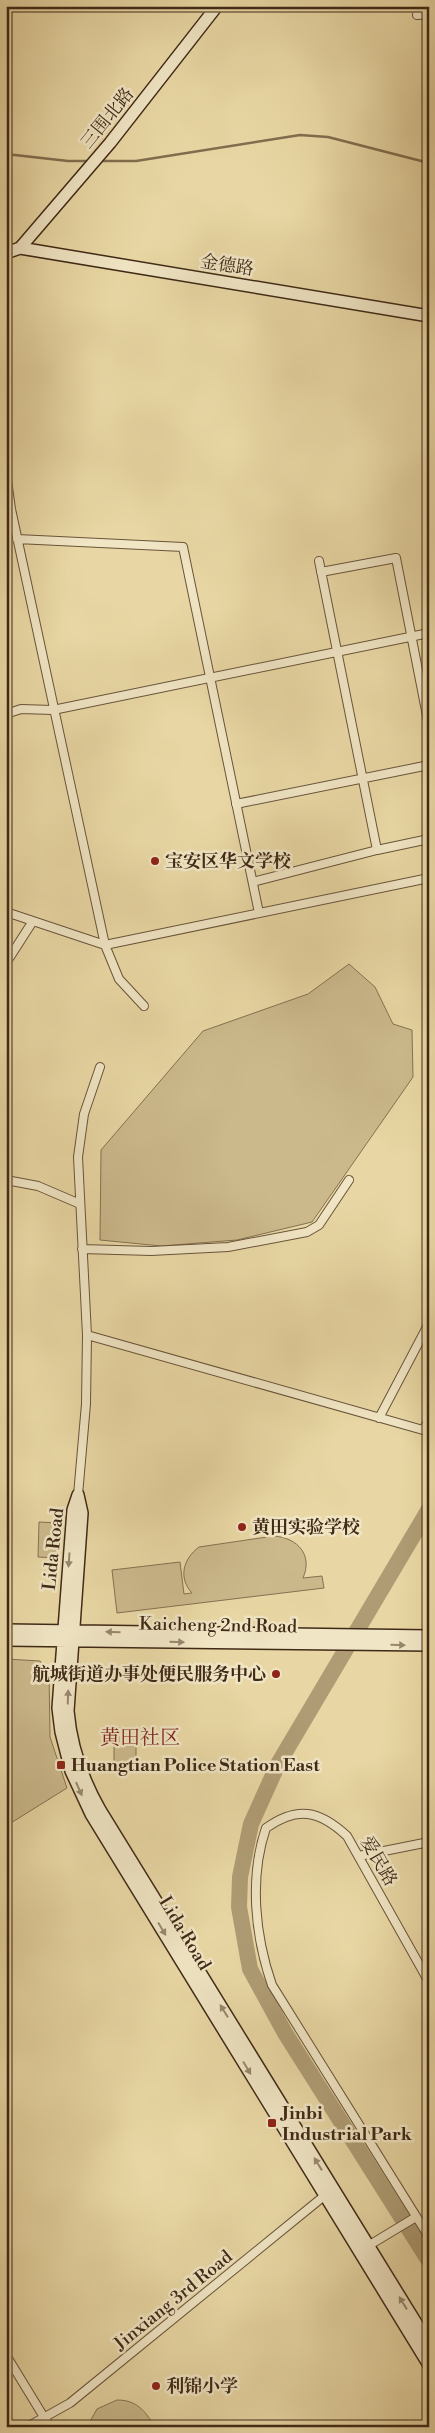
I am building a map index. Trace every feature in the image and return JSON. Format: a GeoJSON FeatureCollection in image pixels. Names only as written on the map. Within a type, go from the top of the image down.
{"type":"FeatureCollection","features":[{"type":"Feature","properties":{"kind":"street","name":"三围北路"},"geometry":{"type":"LineString","coordinates":[[20,248],[110,143],[217,6]]}},
{"type":"Feature","properties":{"kind":"street"},"geometry":{"type":"LineString","coordinates":[[417,15],[429,14]]}},
{"type":"Feature","properties":{"kind":"street"},"geometry":{"type":"LineString","coordinates":[[6,253],[20,248]]}},
{"type":"Feature","properties":{"kind":"street","name":"金德路"},"geometry":{"type":"LineString","coordinates":[[20,248],[429,316]]}},
{"type":"Feature","properties":{"kind":"street"},"geometry":{"type":"LineString","coordinates":[[6,473],[8,509],[17,539],[104,945],[119,979],[144,1006]]}},
{"type":"Feature","properties":{"kind":"street"},"geometry":{"type":"LineString","coordinates":[[17,539],[184,547],[259,913]]}},
{"type":"Feature","properties":{"kind":"street"},"geometry":{"type":"LineString","coordinates":[[321,572],[396,558],[429,726]]}},
{"type":"Feature","properties":{"kind":"street"},"geometry":{"type":"LineString","coordinates":[[319,562],[377,850]]}},
{"type":"Feature","properties":{"kind":"street"},"geometry":{"type":"LineString","coordinates":[[6,714],[21,710],[53,710],[429,633]]}},
{"type":"Feature","properties":{"kind":"street"},"geometry":{"type":"LineString","coordinates":[[236,804],[429,765]]}},
{"type":"Feature","properties":{"kind":"street"},"geometry":{"type":"LineString","coordinates":[[253,882],[377,850],[429,839]]}},
{"type":"Feature","properties":{"kind":"street"},"geometry":{"type":"LineString","coordinates":[[6,912],[104,945],[429,878]]}},
{"type":"Feature","properties":{"kind":"street"},"geometry":{"type":"LineString","coordinates":[[6,963],[32,921]]}},
{"type":"Feature","properties":{"kind":"street"},"geometry":{"type":"LineString","coordinates":[[78,1495],[86,1404],[87,1335],[78,1158],[84,1114],[100,1067]]}},
{"type":"Feature","properties":{"kind":"street"},"geometry":{"type":"LineString","coordinates":[[6,1180],[38,1186],[80,1204]]}},
{"type":"Feature","properties":{"kind":"street"},"geometry":{"type":"LineString","coordinates":[[82,1249],[151,1251],[228,1247],[307,1232],[319,1225],[348,1180]]}},
{"type":"Feature","properties":{"kind":"street"},"geometry":{"type":"LineString","coordinates":[[379,1418],[429,1323]]}},
{"type":"Feature","properties":{"kind":"street"},"geometry":{"type":"LineString","coordinates":[[87,1335],[423,1430],[429,1420]]}},
{"type":"Feature","properties":{"kind":"street","name":"Lida Road"},"geometry":{"type":"LineString","coordinates":[[78,1495],[82,1513],[59,1721],[68,1760],[80,1792],[329,2192],[429,2364]]}},
{"type":"Feature","properties":{"kind":"street","name":"Kaicheng 2nd Road"},"geometry":{"type":"LineString","coordinates":[[6,1630],[68,1636]]}},
{"type":"Feature","properties":{"kind":"street","name":"Kaicheng 2nd Road"},"geometry":{"type":"LineString","coordinates":[[6,1640],[68,1636],[334,1639],[429,1645]]}},
{"type":"Feature","properties":{"kind":"street","name":"Kaicheng 2nd Road"},"geometry":{"type":"LineString","coordinates":[[371,1640],[429,1636]]}},
{"type":"Feature","properties":{"kind":"street","name":"爱民路"},"geometry":{"type":"LineString","coordinates":[[416,2218],[272,1985],[260,1939],[255,1894],[259,1852],[266,1828],[291,1814],[304,1812],[334,1824],[346,1836],[359,1856],[429,1982]]}},
{"type":"Feature","properties":{"kind":"street"},"geometry":{"type":"LineString","coordinates":[[359,1856],[429,1842]]}},
{"type":"Feature","properties":{"kind":"street","name":"Lida Road"},"geometry":{"type":"LineString","coordinates":[[329,2192],[368,2246],[429,2344]]}},
{"type":"Feature","properties":{"kind":"street","name":"Jinxiang 3rd Road"},"geometry":{"type":"LineString","coordinates":[[27,2427],[70,2403],[329,2192]]}},
{"type":"Feature","properties":{"kind":"street"},"geometry":{"type":"LineString","coordinates":[[368,2246],[416,2218],[429,2238]]}},
{"type":"Feature","properties":{"kind":"street"},"geometry":{"type":"LineString","coordinates":[[6,2354],[50,2427]]}},
{"type":"Feature","properties":{"kind":"shaded area"},"geometry":{"type":"Polygon","coordinates":[[[349,964],[375,987],[393,1024],[412,1030],[413,1077],[312,1222],[237,1240],[161,1246],[100,1240],[101,1150],[203,1031],[308,994],[349,964]]]}},
{"type":"Feature","properties":{"kind":"shaded area"},"geometry":{"type":"Polygon","coordinates":[[[39,1522],[59,1523],[58,1558],[38,1557],[39,1522]]]}},
{"type":"Feature","properties":{"kind":"shaded area"},"geometry":{"type":"Polygon","coordinates":[[[274,1536],[290,1540],[301,1549],[305,1555],[306,1562],[303,1578],[322,1576],[324,1588],[117,1613],[112,1570],[180,1562],[184,1594],[192,1593],[185,1581],[184,1569],[189,1557],[199,1547],[274,1536]]]}},
{"type":"Feature","properties":{"kind":"shaded area"},"geometry":{"type":"Polygon","coordinates":[[[6,1659],[40,1661],[49,1671],[50,1737],[67,1788],[6,1826],[6,1659]]]}},
{"type":"Feature","properties":{"kind":"shaded area"},"geometry":{"type":"Polygon","coordinates":[[[114,1728],[136,1728],[136,1770],[114,1770],[114,1728]]]}},
{"type":"Feature","properties":{"kind":"shaded area"},"geometry":{"type":"Polygon","coordinates":[[[117,2400],[135,2404],[148,2416],[155,2427],[87,2427],[97,2409],[117,2400]]]}},
{"type":"Feature","properties":{"kind":"waterway"},"geometry":{"type":"LineString","coordinates":[[100,161],[136,161],[300,135],[328,137],[429,163]]}},
{"type":"Feature","properties":{"kind":"waterway"},"geometry":{"type":"LineString","coordinates":[[6,154],[68,161],[89,161]]}},
{"type":"Feature","properties":{"kind":"waterway"},"geometry":{"type":"LineString","coordinates":[[429,1509],[278,1764],[251,1824],[240,1877],[239,1907],[250,1969],[285,2033],[429,2261]]}},
{"type":"Feature","properties":{"kind":"place","name":"宝安区华文学校"},"geometry":{"type":"Point","coordinates":[155,861]}},
{"type":"Feature","properties":{"kind":"place","name":"黄田实验学校"},"geometry":{"type":"Point","coordinates":[242,1527]}},
{"type":"Feature","properties":{"kind":"place","name":"航城街道办事处便民服务中心"},"geometry":{"type":"Point","coordinates":[276,1674]}},
{"type":"Feature","properties":{"kind":"place","name":"Huangtian Police Station East"},"geometry":{"type":"Point","coordinates":[61,1765]}},
{"type":"Feature","properties":{"kind":"place","name":"Jinbi Industrial Park"},"geometry":{"type":"Point","coordinates":[272,2123]}},
{"type":"Feature","properties":{"kind":"place","name":"利锦小学"},"geometry":{"type":"Point","coordinates":[156,2386]}},
{"type":"Feature","properties":{"kind":"district","name":"黄田社区"},"geometry":{"type":"Point","coordinates":[140,1737]}}]}
